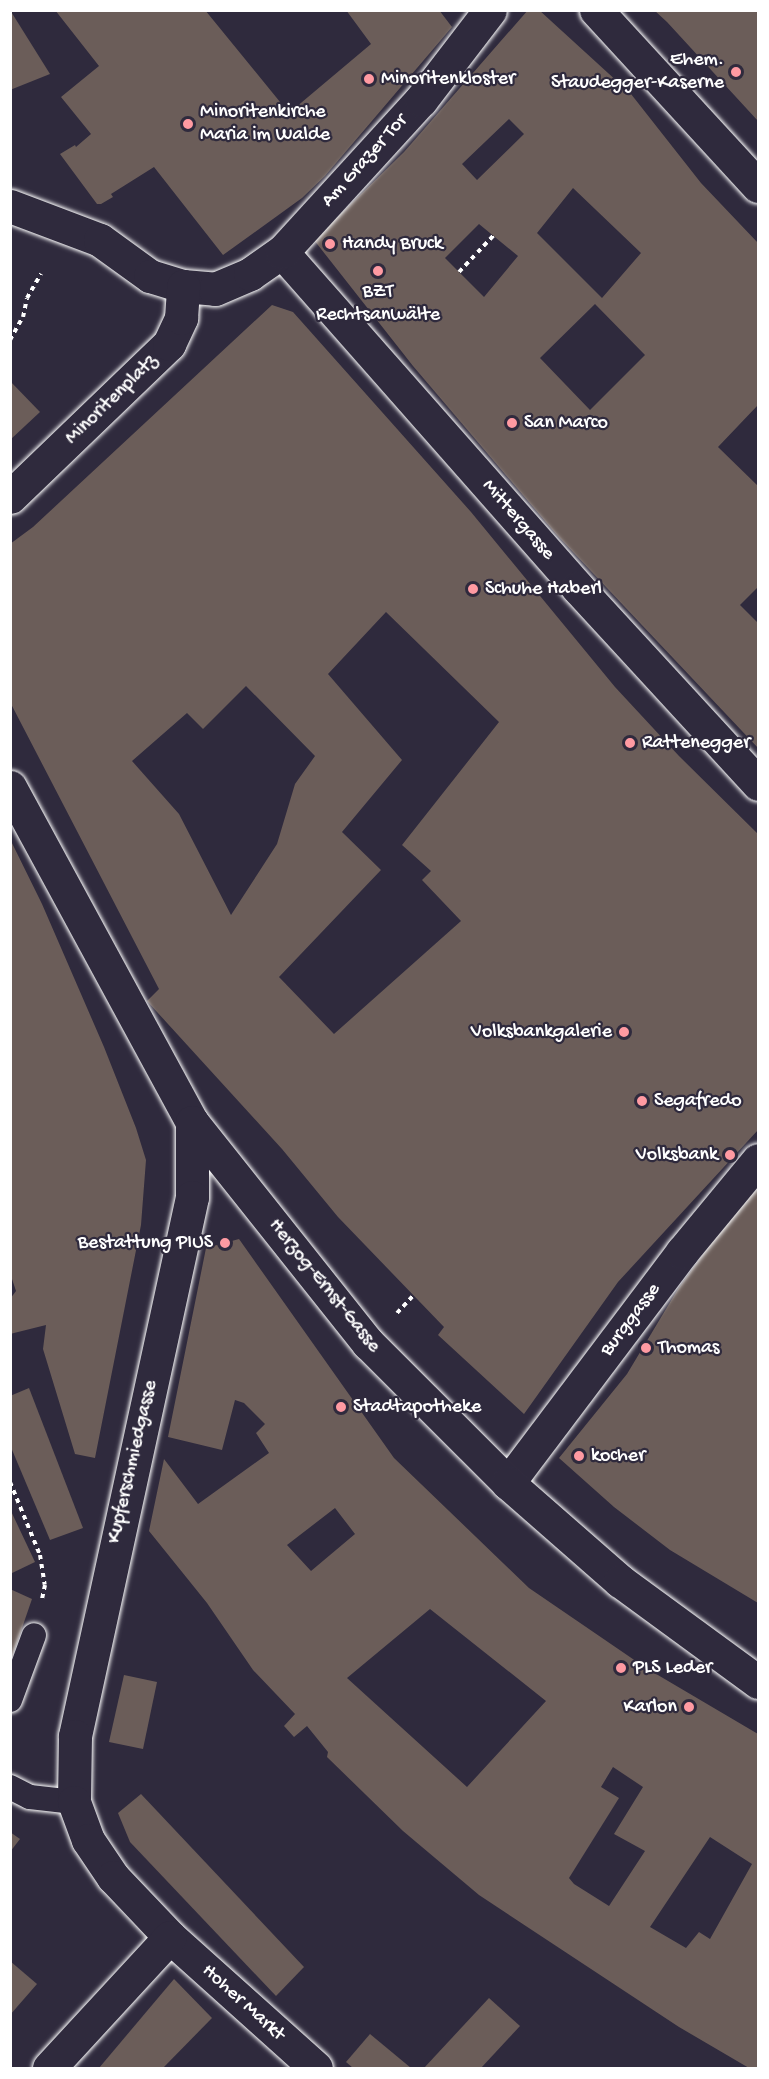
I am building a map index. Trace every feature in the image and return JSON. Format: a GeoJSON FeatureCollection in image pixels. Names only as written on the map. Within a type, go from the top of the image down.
{"type":"FeatureCollection","features":[{"type":"Feature","properties":{"kind":"street","name":"Am Grazer Tor"},"geometry":{"type":"LineString","coordinates":[[282,252],[421,100],[490,10]]}},
{"type":"Feature","properties":{"kind":"street"},"geometry":{"type":"LineString","coordinates":[[596,10],[759,186]]}},
{"type":"Feature","properties":{"kind":"street"},"geometry":{"type":"LineString","coordinates":[[10,207],[100,240],[150,276],[183,286],[214,289],[250,274],[282,252]]}},
{"type":"Feature","properties":{"kind":"street","name":"Mittergasse"},"geometry":{"type":"LineString","coordinates":[[282,252],[578,588],[759,784]]}},
{"type":"Feature","properties":{"kind":"street","name":"Minoritenplatz"},"geometry":{"type":"LineString","coordinates":[[10,497],[170,344],[181,318],[183,286]]}},
{"type":"Feature","properties":{"kind":"street","name":"Herzog-Ernst-Gasse"},"geometry":{"type":"LineString","coordinates":[[10,787],[192,1122],[368,1343],[508,1483],[620,1581],[759,1682]]}},
{"type":"Feature","properties":{"kind":"street","name":"Kupferschmiedgasse"},"geometry":{"type":"LineString","coordinates":[[74,1802],[75,1736],[192,1197],[192,1122]]}},
{"type":"Feature","properties":{"kind":"street","name":"Burggasse"},"geometry":{"type":"LineString","coordinates":[[508,1483],[682,1252],[759,1160]]}},
{"type":"Feature","properties":{"kind":"street","name":"Hoher Markt"},"geometry":{"type":"LineString","coordinates":[[74,1802],[88,1840],[113,1877],[170,1937],[316,2068]]}},
{"type":"Feature","properties":{"kind":"street"},"geometry":{"type":"LineString","coordinates":[[49,2068],[170,1937]]}},
{"type":"Feature","properties":{"kind":"lane"},"geometry":{"type":"LineString","coordinates":[[10,1700],[34,1635]]}},
{"type":"Feature","properties":{"kind":"lane"},"geometry":{"type":"LineString","coordinates":[[10,1787],[30,1797],[74,1802]]}},
{"type":"Feature","properties":{"kind":"path"},"geometry":{"type":"LineString","coordinates":[[459,272],[493,236]]}},
{"type":"Feature","properties":{"kind":"path"},"geometry":{"type":"LineString","coordinates":[[10,340],[23,317],[27,298],[41,274]]}},
{"type":"Feature","properties":{"kind":"path"},"geometry":{"type":"LineString","coordinates":[[10,1482],[40,1555],[45,1585],[34,1635]]}},
{"type":"Feature","properties":{"kind":"building"},"geometry":{"type":"Polygon","coordinates":[[[10,10],[50,74],[10,90],[10,10]]]}},
{"type":"Feature","properties":{"kind":"building","name":"Minoritenkirche Maria im Walde"},"geometry":{"type":"Polygon","coordinates":[[[55,10],[205,10],[289,113],[371,44],[346,10],[439,10],[452,27],[325,176],[302,198],[223,255],[154,167],[111,194],[113,197],[97,204],[60,154],[75,145],[76,147],[91,134],[61,97],[99,66],[55,10]]]}},
{"type":"Feature","properties":{"kind":"building"},"geometry":{"type":"Polygon","coordinates":[[[528,10],[539,10],[631,94],[701,183],[758,243],[758,405],[718,447],[758,486],[758,587],[740,605],[758,623],[758,748],[556,534],[413,366],[314,240],[404,152],[528,10]],[[509,119],[462,164],[477,180],[524,134],[509,119]],[[573,188],[537,233],[602,298],[641,253],[573,188]],[[479,224],[445,258],[484,297],[518,256],[479,224]],[[595,304],[540,358],[590,410],[645,355],[595,304]]]}},
{"type":"Feature","properties":{"kind":"building","name":"Ehem. Staudegger-Kaserne"},"geometry":{"type":"Polygon","coordinates":[[[654,10],[758,10],[758,121],[667,22],[654,10]]]}},
{"type":"Feature","properties":{"kind":"building"},"geometry":{"type":"Polygon","coordinates":[[[272,305],[293,312],[471,512],[615,687],[679,756],[758,834],[758,1130],[618,1282],[524,1414],[438,1335],[444,1327],[338,1217],[282,1149],[147,1001],[159,989],[10,702],[10,544],[33,527],[272,305]],[[386,612],[328,674],[402,760],[342,832],[381,870],[279,977],[334,1034],[461,921],[422,880],[431,871],[402,845],[499,722],[386,612]],[[246,686],[203,729],[187,713],[132,761],[179,814],[231,915],[277,844],[295,784],[315,756],[246,686]]]}},
{"type":"Feature","properties":{"kind":"building"},"geometry":{"type":"Polygon","coordinates":[[[10,381],[40,412],[10,440],[10,381]]]}},
{"type":"Feature","properties":{"kind":"building"},"geometry":{"type":"Polygon","coordinates":[[[10,839],[42,904],[104,1047],[146,1160],[141,1225],[95,1458],[75,1454],[43,1349],[46,1325],[10,1334],[10,1299],[16,1291],[10,1273],[10,839]]]}},
{"type":"Feature","properties":{"kind":"building"},"geometry":{"type":"Polygon","coordinates":[[[758,1178],[758,1603],[670,1550],[614,1507],[559,1458],[627,1374],[678,1289],[758,1178]]]}},
{"type":"Feature","properties":{"kind":"building"},"geometry":{"type":"Polygon","coordinates":[[[239,1239],[394,1458],[529,1588],[646,1668],[758,1734],[758,2068],[749,2068],[679,2027],[479,1895],[403,1831],[327,1757],[328,1752],[307,1726],[294,1737],[284,1726],[295,1714],[253,1670],[207,1603],[149,1531],[164,1459],[198,1504],[269,1453],[256,1433],[265,1424],[244,1403],[235,1400],[222,1450],[168,1437],[206,1248],[239,1239]],[[335,1508],[287,1545],[311,1571],[355,1534],[335,1508]],[[430,1609],[347,1678],[467,1787],[546,1701],[430,1609]],[[613,1767],[601,1787],[619,1798],[569,1878],[574,1884],[609,1906],[645,1851],[614,1834],[643,1787],[613,1767]],[[710,1837],[650,1927],[686,1948],[699,1932],[710,1939],[752,1864],[710,1837]]]}},
{"type":"Feature","properties":{"kind":"building"},"geometry":{"type":"Polygon","coordinates":[[[29,1388],[83,1528],[50,1540],[10,1445],[10,1396],[29,1388]]]}},
{"type":"Feature","properties":{"kind":"building"},"geometry":{"type":"Polygon","coordinates":[[[10,1509],[35,1562],[10,1574],[10,1509]]]}},
{"type":"Feature","properties":{"kind":"building"},"geometry":{"type":"Polygon","coordinates":[[[10,1589],[32,1599],[11,1660],[10,1660],[10,1589]]]}},
{"type":"Feature","properties":{"kind":"building"},"geometry":{"type":"Polygon","coordinates":[[[124,1675],[157,1682],[143,1749],[109,1742],[124,1675]]]}},
{"type":"Feature","properties":{"kind":"building"},"geometry":{"type":"Polygon","coordinates":[[[141,1794],[304,1967],[276,1996],[130,1842],[118,1813],[141,1794]]]}},
{"type":"Feature","properties":{"kind":"building"},"geometry":{"type":"Polygon","coordinates":[[[10,1832],[20,1839],[10,1852],[10,1832]]]}},
{"type":"Feature","properties":{"kind":"building"},"geometry":{"type":"Polygon","coordinates":[[[10,1961],[37,1984],[10,2015],[10,1961]]]}},
{"type":"Feature","properties":{"kind":"building"},"geometry":{"type":"Polygon","coordinates":[[[174,1979],[212,2018],[163,2068],[99,2068],[174,1979]]]}},
{"type":"Feature","properties":{"kind":"building"},"geometry":{"type":"Polygon","coordinates":[[[489,1998],[520,2026],[481,2068],[424,2068],[489,1998]]]}},
{"type":"Feature","properties":{"kind":"building"},"geometry":{"type":"Polygon","coordinates":[[[370,2034],[411,2068],[353,2068],[346,2062],[370,2034]]]}},
{"type":"Feature","properties":{"kind":"place","name":"Ehem. Staudegger-Kaserne"},"geometry":{"type":"Point","coordinates":[736,72]}},
{"type":"Feature","properties":{"kind":"place","name":"Minoritenkloster"},"geometry":{"type":"Point","coordinates":[369,79]}},
{"type":"Feature","properties":{"kind":"place","name":"Minoritenkirche Maria im Walde"},"geometry":{"type":"Point","coordinates":[188,124]}},
{"type":"Feature","properties":{"kind":"place","name":"Handy Bruck"},"geometry":{"type":"Point","coordinates":[330,244]}},
{"type":"Feature","properties":{"kind":"place","name":"BZT Rechtsanwälte"},"geometry":{"type":"Point","coordinates":[378,271]}},
{"type":"Feature","properties":{"kind":"place","name":"San Marco"},"geometry":{"type":"Point","coordinates":[512,423]}},
{"type":"Feature","properties":{"kind":"place","name":"Schuhe Haberl"},"geometry":{"type":"Point","coordinates":[473,589]}},
{"type":"Feature","properties":{"kind":"place","name":"Rattenegger"},"geometry":{"type":"Point","coordinates":[630,743]}},
{"type":"Feature","properties":{"kind":"place","name":"Volksbankgalerie"},"geometry":{"type":"Point","coordinates":[624,1032]}},
{"type":"Feature","properties":{"kind":"place","name":"Segafredo"},"geometry":{"type":"Point","coordinates":[642,1101]}},
{"type":"Feature","properties":{"kind":"place","name":"Volksbank"},"geometry":{"type":"Point","coordinates":[730,1155]}},
{"type":"Feature","properties":{"kind":"place","name":"Bestattung PIUS"},"geometry":{"type":"Point","coordinates":[225,1243]}},
{"type":"Feature","properties":{"kind":"place","name":"Thomas"},"geometry":{"type":"Point","coordinates":[646,1348]}},
{"type":"Feature","properties":{"kind":"place","name":"Stadtapotheke"},"geometry":{"type":"Point","coordinates":[341,1407]}},
{"type":"Feature","properties":{"kind":"place","name":"kocher"},"geometry":{"type":"Point","coordinates":[579,1456]}},
{"type":"Feature","properties":{"kind":"place","name":"PLS Leder"},"geometry":{"type":"Point","coordinates":[621,1668]}},
{"type":"Feature","properties":{"kind":"place","name":"Karlon"},"geometry":{"type":"Point","coordinates":[689,1707]}}]}
